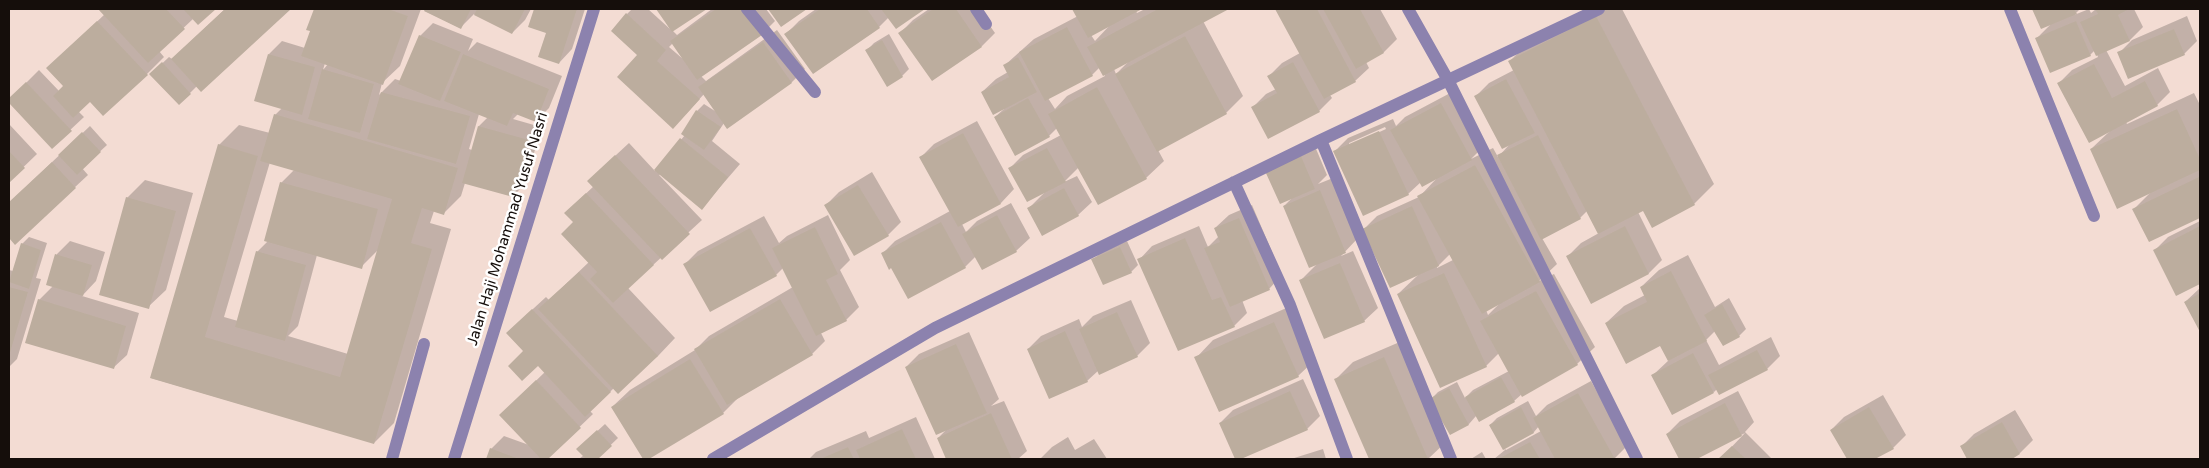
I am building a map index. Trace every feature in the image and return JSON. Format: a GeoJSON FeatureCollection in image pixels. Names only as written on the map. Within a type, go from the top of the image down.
{"type":"FeatureCollection","features":[{"type":"Feature","properties":{"kind":"street","name":"Jalan Haji Mohammad Yusuf Nasri"},"geometry":{"type":"LineString","coordinates":[[454,459],[594,9]]}},
{"type":"Feature","properties":{"kind":"street"},"geometry":{"type":"LineString","coordinates":[[748,9],[815,92]]}},
{"type":"Feature","properties":{"kind":"street"},"geometry":{"type":"LineString","coordinates":[[976,9],[986,24]]}},
{"type":"Feature","properties":{"kind":"street"},"geometry":{"type":"LineString","coordinates":[[1408,9],[1448,80],[1637,459]]}},
{"type":"Feature","properties":{"kind":"street"},"geometry":{"type":"LineString","coordinates":[[713,459],[935,328],[1321,140],[1599,9]]}},
{"type":"Feature","properties":{"kind":"street"},"geometry":{"type":"LineString","coordinates":[[2010,9],[2094,216]]}},
{"type":"Feature","properties":{"kind":"street"},"geometry":{"type":"LineString","coordinates":[[1321,140],[1451,459]]}},
{"type":"Feature","properties":{"kind":"street"},"geometry":{"type":"LineString","coordinates":[[1234,182],[1290,305],[1347,459]]}},
{"type":"Feature","properties":{"kind":"street"},"geometry":{"type":"LineString","coordinates":[[392,459],[424,344]]}},
{"type":"Feature","properties":{"kind":"building"},"geometry":{"type":"Polygon","coordinates":[[[98,9],[166,9],[185,29],[148,63],[98,9]]]}},
{"type":"Feature","properties":{"kind":"building"},"geometry":{"type":"Polygon","coordinates":[[[183,9],[216,9],[198,25],[183,9]]]}},
{"type":"Feature","properties":{"kind":"building"},"geometry":{"type":"Polygon","coordinates":[[[225,9],[291,9],[201,92],[171,59],[225,9]]]}},
{"type":"Feature","properties":{"kind":"building"},"geometry":{"type":"Polygon","coordinates":[[[314,9],[388,9],[408,16],[383,85],[301,56],[310,31],[306,30],[314,9]]]}},
{"type":"Feature","properties":{"kind":"building"},"geometry":{"type":"Polygon","coordinates":[[[425,9],[471,9],[461,29],[424,11],[425,9]]]}},
{"type":"Feature","properties":{"kind":"building"},"geometry":{"type":"Polygon","coordinates":[[[477,9],[525,9],[512,34],[474,15],[477,9]]]}},
{"type":"Feature","properties":{"kind":"building"},"geometry":{"type":"Polygon","coordinates":[[[534,9],[577,9],[559,64],[538,57],[546,33],[528,27],[534,9]]]}},
{"type":"Feature","properties":{"kind":"building"},"geometry":{"type":"Polygon","coordinates":[[[656,9],[707,9],[672,32],[656,9]]]}},
{"type":"Feature","properties":{"kind":"building"},"geometry":{"type":"Polygon","coordinates":[[[716,9],[744,9],[762,35],[697,80],[670,41],[716,9]]]}},
{"type":"Feature","properties":{"kind":"building"},"geometry":{"type":"Polygon","coordinates":[[[768,9],[807,9],[781,27],[768,9]]]}},
{"type":"Feature","properties":{"kind":"building"},"geometry":{"type":"Polygon","coordinates":[[[820,9],[867,9],[880,28],[813,74],[784,34],[820,9]]]}},
{"type":"Feature","properties":{"kind":"building"},"geometry":{"type":"Polygon","coordinates":[[[881,9],[925,9],[896,29],[881,9]]]}},
{"type":"Feature","properties":{"kind":"building"},"geometry":{"type":"Polygon","coordinates":[[[933,9],[956,9],[982,47],[932,81],[898,33],[933,9]]]}},
{"type":"Feature","properties":{"kind":"building"},"geometry":{"type":"Polygon","coordinates":[[[1072,9],[1142,9],[1088,38],[1072,9]]]}},
{"type":"Feature","properties":{"kind":"building"},"geometry":{"type":"Polygon","coordinates":[[[1158,9],[1229,9],[1103,76],[1087,47],[1158,9]]]}},
{"type":"Feature","properties":{"kind":"building"},"geometry":{"type":"Polygon","coordinates":[[[1275,9],[1317,9],[1356,82],[1324,99],[1275,9]]]}},
{"type":"Feature","properties":{"kind":"building"},"geometry":{"type":"Polygon","coordinates":[[[1323,9],[1360,9],[1384,53],[1356,69],[1323,9]]]}},
{"type":"Feature","properties":{"kind":"building"},"geometry":{"type":"Polygon","coordinates":[[[2032,9],[2074,9],[2077,14],[2041,29],[2032,9]]]}},
{"type":"Feature","properties":{"kind":"building"},"geometry":{"type":"Polygon","coordinates":[[[2095,9],[2126,9],[2118,15],[2130,41],[2096,56],[2080,22],[2098,14],[2095,9]]]}},
{"type":"Feature","properties":{"kind":"building"},"geometry":{"type":"Polygon","coordinates":[[[626,13],[666,50],[657,61],[700,99],[673,129],[617,77],[637,55],[611,31],[626,13]]]}},
{"type":"Feature","properties":{"kind":"building"},"geometry":{"type":"Polygon","coordinates":[[[1596,16],[1695,205],[1652,228],[1643,211],[1598,234],[1508,61],[1596,16]]]}},
{"type":"Feature","properties":{"kind":"building"},"geometry":{"type":"Polygon","coordinates":[[[97,21],[148,75],[103,116],[90,102],[73,118],[53,96],[63,86],[46,68],[97,21]]]}},
{"type":"Feature","properties":{"kind":"building"},"geometry":{"type":"Polygon","coordinates":[[[2076,21],[2091,56],[2050,73],[2035,38],[2076,21]]]}},
{"type":"Feature","properties":{"kind":"building"},"geometry":{"type":"Polygon","coordinates":[[[1067,27],[1093,76],[1045,101],[1019,52],[1067,27]]]}},
{"type":"Feature","properties":{"kind":"building"},"geometry":{"type":"Polygon","coordinates":[[[2174,29],[2185,55],[2128,79],[2117,52],[2174,29]]]}},
{"type":"Feature","properties":{"kind":"building"},"geometry":{"type":"Polygon","coordinates":[[[419,35],[461,52],[440,101],[398,84],[419,35]]]}},
{"type":"Feature","properties":{"kind":"building"},"geometry":{"type":"Polygon","coordinates":[[[1185,36],[1227,114],[1157,152],[1115,74],[1185,36]]]}},
{"type":"Feature","properties":{"kind":"building"},"geometry":{"type":"Polygon","coordinates":[[[882,40],[903,77],[887,87],[865,50],[882,40]]]}},
{"type":"Feature","properties":{"kind":"building"},"geometry":{"type":"Polygon","coordinates":[[[763,42],[792,83],[727,129],[698,87],[763,42]]]}},
{"type":"Feature","properties":{"kind":"building"},"geometry":{"type":"Polygon","coordinates":[[[268,54],[315,67],[302,115],[254,101],[268,54]]]}},
{"type":"Feature","properties":{"kind":"building"},"geometry":{"type":"Polygon","coordinates":[[[463,54],[549,89],[536,122],[513,113],[507,126],[444,101],[463,54]]]}},
{"type":"Feature","properties":{"kind":"building"},"geometry":{"type":"Polygon","coordinates":[[[1018,57],[1037,92],[993,115],[981,92],[1009,77],[1003,65],[1018,57]]]}},
{"type":"Feature","properties":{"kind":"building"},"geometry":{"type":"Polygon","coordinates":[[[162,62],[191,94],[179,105],[149,74],[162,62]]]}},
{"type":"Feature","properties":{"kind":"building"},"geometry":{"type":"Polygon","coordinates":[[[1293,62],[1320,112],[1268,139],[1251,107],[1277,93],[1267,76],[1293,62]]]}},
{"type":"Feature","properties":{"kind":"building"},"geometry":{"type":"Polygon","coordinates":[[[2094,64],[2112,98],[2145,81],[2158,106],[2089,143],[2057,83],[2094,64]]]}},
{"type":"Feature","properties":{"kind":"building"},"geometry":{"type":"Polygon","coordinates":[[[322,69],[374,84],[360,133],[308,119],[322,69]]]}},
{"type":"Feature","properties":{"kind":"building"},"geometry":{"type":"Polygon","coordinates":[[[1506,79],[1535,133],[1502,149],[1474,96],[1506,79]]]}},
{"type":"Feature","properties":{"kind":"building"},"geometry":{"type":"Polygon","coordinates":[[[26,82],[72,131],[52,149],[9,103],[9,98],[26,82]]]}},
{"type":"Feature","properties":{"kind":"building"},"geometry":{"type":"Polygon","coordinates":[[[1097,87],[1147,179],[1098,205],[1048,114],[1097,87]]]}},
{"type":"Feature","properties":{"kind":"building"},"geometry":{"type":"Polygon","coordinates":[[[381,92],[470,116],[456,164],[367,139],[381,92]]]}},
{"type":"Feature","properties":{"kind":"building"},"geometry":{"type":"Polygon","coordinates":[[[1028,98],[1050,137],[1015,156],[994,117],[1028,98]]]}},
{"type":"Feature","properties":{"kind":"building"},"geometry":{"type":"Polygon","coordinates":[[[1441,103],[1472,160],[1422,187],[1390,130],[1441,103]]]}},
{"type":"Feature","properties":{"kind":"building"},"geometry":{"type":"Polygon","coordinates":[[[2177,109],[2200,159],[2200,170],[2117,209],[2090,149],[2177,109]]]}},
{"type":"Feature","properties":{"kind":"building"},"geometry":{"type":"Polygon","coordinates":[[[696,110],[721,127],[704,150],[681,134],[696,110]]]}},
{"type":"Feature","properties":{"kind":"building"},"geometry":{"type":"Polygon","coordinates":[[[274,114],[458,168],[444,215],[422,208],[411,243],[432,249],[374,444],[150,378],[218,144],[258,156],[205,337],[340,377],[392,199],[260,161],[274,114]]]}},
{"type":"Feature","properties":{"kind":"building"},"geometry":{"type":"Polygon","coordinates":[[[478,126],[529,140],[513,197],[462,183],[478,126]]]}},
{"type":"Feature","properties":{"kind":"building"},"geometry":{"type":"Polygon","coordinates":[[[1379,131],[1409,195],[1363,216],[1333,151],[1379,131]]]}},
{"type":"Feature","properties":{"kind":"building"},"geometry":{"type":"Polygon","coordinates":[[[82,132],[101,152],[77,175],[58,155],[82,132]]]}},
{"type":"Feature","properties":{"kind":"building"},"geometry":{"type":"Polygon","coordinates":[[[963,133],[1001,204],[958,227],[919,157],[963,133]]]}},
{"type":"Feature","properties":{"kind":"building"},"geometry":{"type":"Polygon","coordinates":[[[1538,135],[1581,219],[1541,240],[1497,155],[1538,135]]]}},
{"type":"Feature","properties":{"kind":"building"},"geometry":{"type":"Polygon","coordinates":[[[680,138],[728,177],[702,210],[654,170],[680,138]]]}},
{"type":"Feature","properties":{"kind":"building"},"geometry":{"type":"Polygon","coordinates":[[[1047,148],[1066,182],[1027,202],[1008,168],[1047,148]]]}},
{"type":"Feature","properties":{"kind":"building"},"geometry":{"type":"Polygon","coordinates":[[[9,151],[25,168],[9,183],[9,151]]]}},
{"type":"Feature","properties":{"kind":"building"},"geometry":{"type":"Polygon","coordinates":[[[615,155],[690,234],[662,260],[587,181],[615,155]]]}},
{"type":"Feature","properties":{"kind":"building"},"geometry":{"type":"Polygon","coordinates":[[[1301,156],[1315,189],[1280,204],[1265,171],[1301,156]]]}},
{"type":"Feature","properties":{"kind":"building"},"geometry":{"type":"Polygon","coordinates":[[[52,162],[76,188],[15,245],[9,238],[9,202],[52,162]]]}},
{"type":"Feature","properties":{"kind":"building"},"geometry":{"type":"Polygon","coordinates":[[[1475,165],[1540,282],[1482,314],[1417,196],[1475,165]]]}},
{"type":"Feature","properties":{"kind":"building"},"geometry":{"type":"Polygon","coordinates":[[[2199,177],[2200,218],[2149,242],[2132,209],[2199,177]]]}},
{"type":"Feature","properties":{"kind":"building"},"geometry":{"type":"Polygon","coordinates":[[[280,182],[378,209],[362,269],[264,241],[280,182]]]}},
{"type":"Feature","properties":{"kind":"building"},"geometry":{"type":"Polygon","coordinates":[[[858,185],[889,236],[854,256],[824,205],[858,185]]]}},
{"type":"Feature","properties":{"kind":"building"},"geometry":{"type":"Polygon","coordinates":[[[1064,188],[1079,216],[1042,236],[1027,208],[1064,188]]]}},
{"type":"Feature","properties":{"kind":"building"},"geometry":{"type":"Polygon","coordinates":[[[1320,190],[1346,253],[1309,268],[1283,206],[1320,190]]]}},
{"type":"Feature","properties":{"kind":"building"},"geometry":{"type":"Polygon","coordinates":[[[586,193],[654,265],[613,303],[590,279],[597,272],[561,234],[573,222],[564,213],[586,193]]]}},
{"type":"Feature","properties":{"kind":"building"},"geometry":{"type":"Polygon","coordinates":[[[126,197],[176,211],[149,309],[99,295],[126,197]]]}},
{"type":"Feature","properties":{"kind":"building"},"geometry":{"type":"Polygon","coordinates":[[[1412,206],[1439,266],[1390,288],[1362,229],[1412,206]]]}},
{"type":"Feature","properties":{"kind":"building"},"geometry":{"type":"Polygon","coordinates":[[[997,215],[1017,252],[982,270],[962,234],[997,215]]]}},
{"type":"Feature","properties":{"kind":"building"},"geometry":{"type":"Polygon","coordinates":[[[1239,218],[1270,290],[1230,307],[1204,248],[1220,242],[1214,228],[1239,218]]]}},
{"type":"Feature","properties":{"kind":"building"},"geometry":{"type":"Polygon","coordinates":[[[941,222],[966,268],[908,299],[891,268],[889,270],[881,253],[941,222]]]}},
{"type":"Feature","properties":{"kind":"building"},"geometry":{"type":"Polygon","coordinates":[[[1625,226],[1649,274],[1591,304],[1566,256],[1625,226]]]}},
{"type":"Feature","properties":{"kind":"building"},"geometry":{"type":"Polygon","coordinates":[[[2200,226],[2200,284],[2176,296],[2153,250],[2200,226]]]}},
{"type":"Feature","properties":{"kind":"building"},"geometry":{"type":"Polygon","coordinates":[[[815,227],[838,274],[826,280],[847,321],[816,336],[772,248],[815,227]]]}},
{"type":"Feature","properties":{"kind":"building"},"geometry":{"type":"Polygon","coordinates":[[[750,228],[777,276],[710,312],[683,264],[750,228]]]}},
{"type":"Feature","properties":{"kind":"building"},"geometry":{"type":"Polygon","coordinates":[[[1185,238],[1212,300],[1221,297],[1235,327],[1178,351],[1137,259],[1185,238]]]}},
{"type":"Feature","properties":{"kind":"building"},"geometry":{"type":"Polygon","coordinates":[[[21,243],[41,250],[29,289],[9,282],[21,243]]]}},
{"type":"Feature","properties":{"kind":"building"},"geometry":{"type":"Polygon","coordinates":[[[1120,247],[1132,273],[1103,285],[1091,259],[1120,247]]]}},
{"type":"Feature","properties":{"kind":"building"},"geometry":{"type":"Polygon","coordinates":[[[256,251],[306,265],[285,341],[235,327],[256,251]]]}},
{"type":"Feature","properties":{"kind":"building"},"geometry":{"type":"Polygon","coordinates":[[[55,254],[92,265],[83,296],[46,285],[55,254]]]}},
{"type":"Feature","properties":{"kind":"building"},"geometry":{"type":"Polygon","coordinates":[[[1340,263],[1365,322],[1324,339],[1299,280],[1340,263]]]}},
{"type":"Feature","properties":{"kind":"building"},"geometry":{"type":"Polygon","coordinates":[[[1671,271],[1707,341],[1668,361],[1660,346],[1626,364],[1605,323],[1647,302],[1640,287],[1671,271]]]}},
{"type":"Feature","properties":{"kind":"building"},"geometry":{"type":"Polygon","coordinates":[[[579,272],[658,356],[618,394],[538,309],[579,272]]]}},
{"type":"Feature","properties":{"kind":"building"},"geometry":{"type":"Polygon","coordinates":[[[1444,273],[1487,367],[1440,388],[1397,294],[1444,273]]]}},
{"type":"Feature","properties":{"kind":"building"},"geometry":{"type":"Polygon","coordinates":[[[9,287],[28,292],[9,356],[9,287]]]}},
{"type":"Feature","properties":{"kind":"building"},"geometry":{"type":"Polygon","coordinates":[[[1536,291],[1578,365],[1522,397],[1480,321],[1536,291]]]}},
{"type":"Feature","properties":{"kind":"building"},"geometry":{"type":"Polygon","coordinates":[[[2200,293],[2200,332],[2184,302],[2200,293]]]}},
{"type":"Feature","properties":{"kind":"building"},"geometry":{"type":"Polygon","coordinates":[[[38,299],[126,326],[114,369],[25,343],[38,299]]]}},
{"type":"Feature","properties":{"kind":"building"},"geometry":{"type":"Polygon","coordinates":[[[780,299],[813,355],[727,405],[694,349],[780,299]]]}},
{"type":"Feature","properties":{"kind":"building"},"geometry":{"type":"Polygon","coordinates":[[[1722,304],[1740,337],[1723,346],[1704,315],[1722,304]]]}},
{"type":"Feature","properties":{"kind":"building"},"geometry":{"type":"Polygon","coordinates":[[[532,309],[611,392],[585,417],[538,366],[522,381],[508,366],[523,351],[506,333],[532,309]]]}},
{"type":"Feature","properties":{"kind":"building"},"geometry":{"type":"Polygon","coordinates":[[[1117,312],[1138,357],[1099,375],[1079,329],[1117,312]]]}},
{"type":"Feature","properties":{"kind":"building"},"geometry":{"type":"Polygon","coordinates":[[[1274,322],[1299,377],[1219,412],[1194,357],[1274,322]]]}},
{"type":"Feature","properties":{"kind":"building"},"geometry":{"type":"Polygon","coordinates":[[[1065,331],[1088,382],[1049,399],[1027,349],[1065,331]]]}},
{"type":"Feature","properties":{"kind":"building"},"geometry":{"type":"Polygon","coordinates":[[[956,344],[987,413],[936,435],[905,367],[956,344]]]}},
{"type":"Feature","properties":{"kind":"building"},"geometry":{"type":"Polygon","coordinates":[[[1757,350],[1768,370],[1719,395],[1708,375],[1757,350]]]}},
{"type":"Feature","properties":{"kind":"building"},"geometry":{"type":"Polygon","coordinates":[[[1693,353],[1714,393],[1672,415],[1651,375],[1693,353]]]}},
{"type":"Feature","properties":{"kind":"building"},"geometry":{"type":"Polygon","coordinates":[[[1384,357],[1428,459],[1369,459],[1334,379],[1384,357]]]}},
{"type":"Feature","properties":{"kind":"building"},"geometry":{"type":"Polygon","coordinates":[[[690,359],[724,414],[649,459],[643,459],[611,407],[690,359]]]}},
{"type":"Feature","properties":{"kind":"building"},"geometry":{"type":"Polygon","coordinates":[[[1501,377],[1515,402],[1479,422],[1465,397],[1501,377]]]}},
{"type":"Feature","properties":{"kind":"building"},"geometry":{"type":"Polygon","coordinates":[[[536,380],[581,428],[548,459],[541,459],[499,415],[536,380]]]}},
{"type":"Feature","properties":{"kind":"building"},"geometry":{"type":"Polygon","coordinates":[[[1449,388],[1469,425],[1450,435],[1429,399],[1449,388]]]}},
{"type":"Feature","properties":{"kind":"building"},"geometry":{"type":"Polygon","coordinates":[[[1290,391],[1308,430],[1241,459],[1235,459],[1219,423],[1290,391]]]}},
{"type":"Feature","properties":{"kind":"building"},"geometry":{"type":"Polygon","coordinates":[[[1578,393],[1615,459],[1555,459],[1533,418],[1578,393]]]}},
{"type":"Feature","properties":{"kind":"building"},"geometry":{"type":"Polygon","coordinates":[[[1725,403],[1742,436],[1697,459],[1679,459],[1666,434],[1725,403]]]}},
{"type":"Feature","properties":{"kind":"building"},"geometry":{"type":"Polygon","coordinates":[[[1521,407],[1534,433],[1503,450],[1489,425],[1521,407]]]}},
{"type":"Feature","properties":{"kind":"building"},"geometry":{"type":"Polygon","coordinates":[[[1869,407],[1894,449],[1875,459],[1847,459],[1830,430],[1869,407]]]}},
{"type":"Feature","properties":{"kind":"building"},"geometry":{"type":"Polygon","coordinates":[[[991,413],[1012,459],[946,459],[937,438],[991,413]]]}},
{"type":"Feature","properties":{"kind":"building"},"geometry":{"type":"Polygon","coordinates":[[[2002,422],[2020,454],[2012,459],[1967,459],[1960,446],[2002,422]]]}},
{"type":"Feature","properties":{"kind":"building"},"geometry":{"type":"Polygon","coordinates":[[[902,429],[916,459],[860,459],[856,450],[902,429]]]}},
{"type":"Feature","properties":{"kind":"building"},"geometry":{"type":"Polygon","coordinates":[[[597,430],[612,446],[598,459],[586,459],[576,449],[597,430]]]}},
{"type":"Feature","properties":{"kind":"building"},"geometry":{"type":"Polygon","coordinates":[[[1530,442],[1540,459],[1498,459],[1530,442]]]}},
{"type":"Feature","properties":{"kind":"building"},"geometry":{"type":"Polygon","coordinates":[[[1732,446],[1746,459],[1718,459],[1732,446]]]}},
{"type":"Feature","properties":{"kind":"building"},"geometry":{"type":"Polygon","coordinates":[[[848,447],[854,459],[820,459],[848,447]]]}},
{"type":"Feature","properties":{"kind":"building"},"geometry":{"type":"Polygon","coordinates":[[[490,448],[519,459],[486,459],[490,448]]]}}]}
